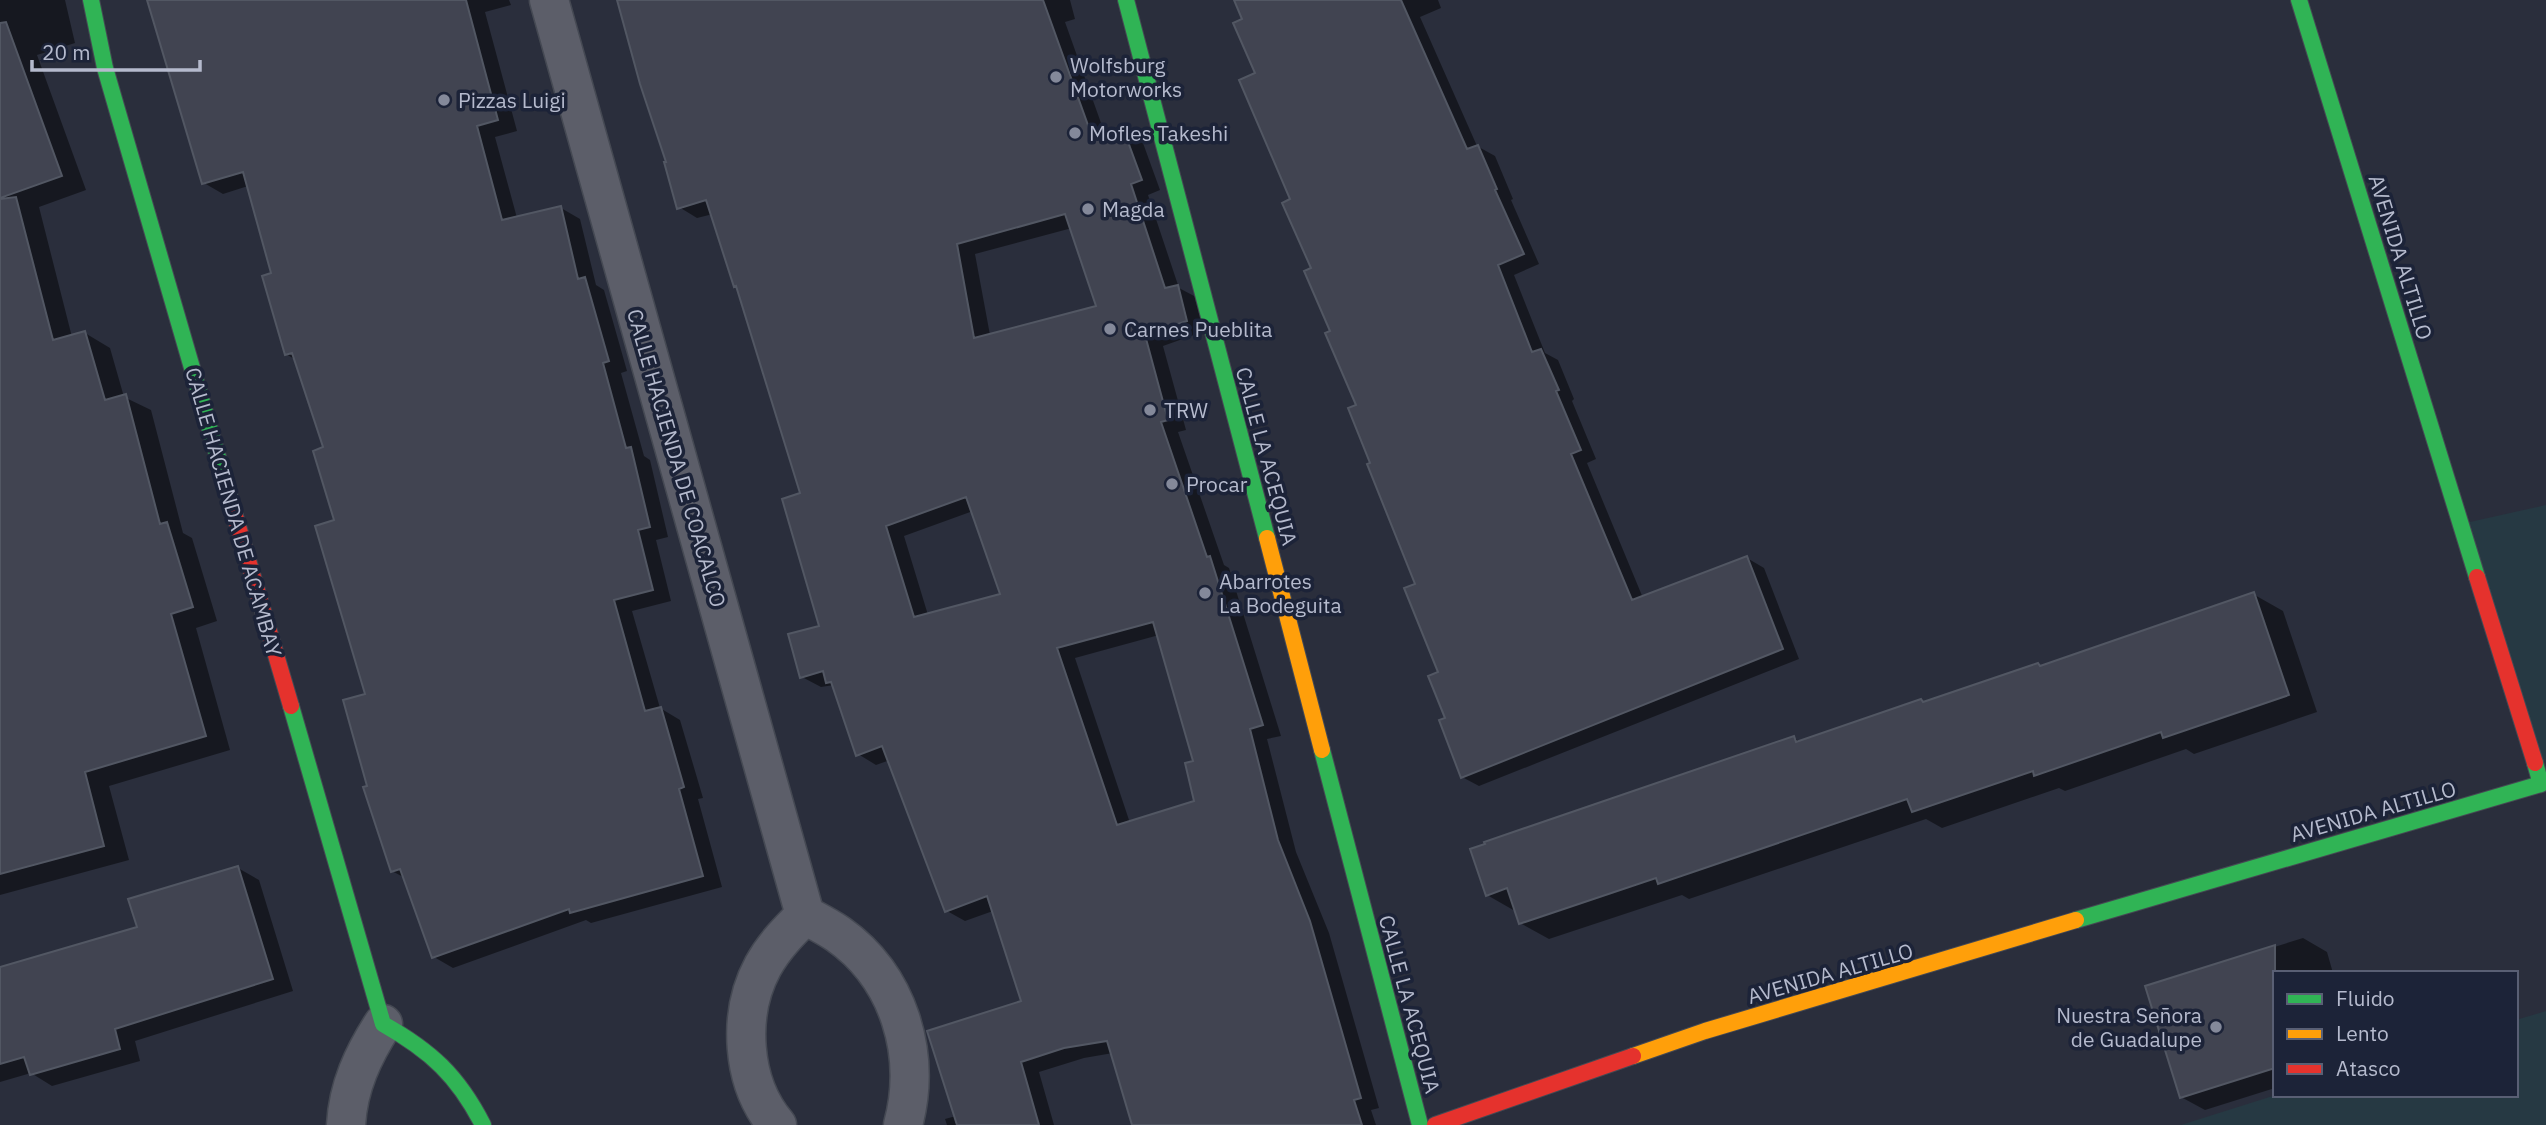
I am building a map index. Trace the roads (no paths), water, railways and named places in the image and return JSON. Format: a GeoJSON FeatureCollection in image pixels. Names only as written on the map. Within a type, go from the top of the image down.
{"type":"FeatureCollection","features":[{"type":"Feature","properties":{"kind":"street","name":"CALLE HACIENDA DE ACAMBAY"},"geometry":{"type":"LineString","coordinates":[[90,0],[105,68],[383,1024]]}},
{"type":"Feature","properties":{"kind":"street","name":"CALLE HACIENDA DE COACALCO"},"geometry":{"type":"LineString","coordinates":[[550,0],[805,915]]}},
{"type":"Feature","properties":{"kind":"street","name":"CALLE LA ACEQUIA"},"geometry":{"type":"LineString","coordinates":[[1126,0],[1420,1125]]}},
{"type":"Feature","properties":{"kind":"street","name":"AVENIDA ALTILLO"},"geometry":{"type":"LineString","coordinates":[[1435,1125],[1705,1031],[2541,784],[2299,0]]}},
{"type":"Feature","properties":{"kind":"street"},"geometry":{"type":"LineString","coordinates":[[777,1125],[748,1065],[746,1031],[751,998],[762,967],[780,939],[805,915],[838,934],[866,959],[888,989],[903,1024],[910,1057],[910,1090],[903,1125]]}},
{"type":"Feature","properties":{"kind":"street"},"geometry":{"type":"LineString","coordinates":[[346,1125],[354,1080],[365,1051],[383,1024],[416,1042],[446,1066],[469,1096],[484,1125]]}},
{"type":"Feature","properties":{"kind":"place","name":"Wolfsburg Motorworks"},"geometry":{"type":"Point","coordinates":[1056,77]}},
{"type":"Feature","properties":{"kind":"place","name":"Pizzas Luigi"},"geometry":{"type":"Point","coordinates":[444,100]}},
{"type":"Feature","properties":{"kind":"place","name":"Mofles Takeshi"},"geometry":{"type":"Point","coordinates":[1075,133]}},
{"type":"Feature","properties":{"kind":"place","name":"Magda"},"geometry":{"type":"Point","coordinates":[1088,209]}},
{"type":"Feature","properties":{"kind":"place","name":"Carnes Pueblita"},"geometry":{"type":"Point","coordinates":[1110,329]}},
{"type":"Feature","properties":{"kind":"place","name":"TRW"},"geometry":{"type":"Point","coordinates":[1150,410]}},
{"type":"Feature","properties":{"kind":"place","name":"Procar"},"geometry":{"type":"Point","coordinates":[1172,484]}},
{"type":"Feature","properties":{"kind":"place","name":"Abarrotes La Bodeguita"},"geometry":{"type":"Point","coordinates":[1205,593]}},
{"type":"Feature","properties":{"kind":"place","name":"Nuestra Señora de Guadalupe"},"geometry":{"type":"Point","coordinates":[2216,1027]}}]}
